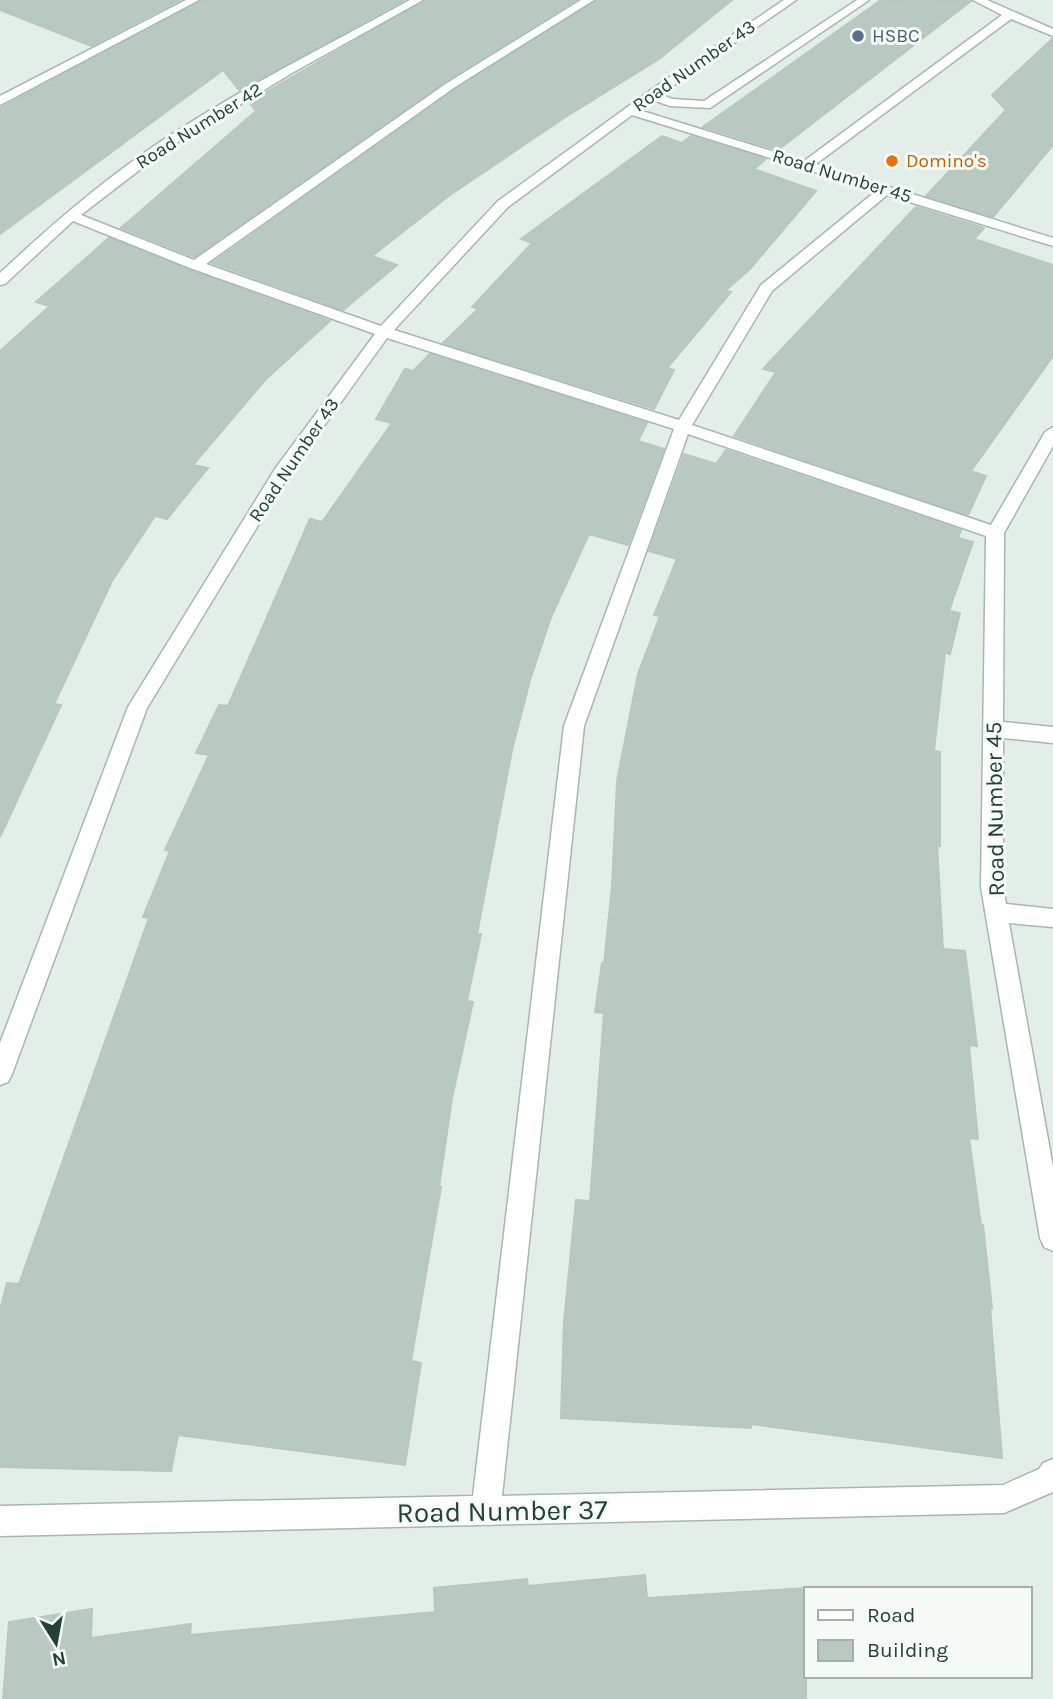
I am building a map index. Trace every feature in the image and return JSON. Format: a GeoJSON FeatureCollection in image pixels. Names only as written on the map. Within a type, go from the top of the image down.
{"type":"FeatureCollection","features":[{"type":"Feature","properties":{"kind":"street"},"geometry":{"type":"LineString","coordinates":[[0,101],[194,0]]}},
{"type":"Feature","properties":{"kind":"street","name":"Road Number 42"},"geometry":{"type":"LineString","coordinates":[[0,281],[71,216],[164,145],[288,71],[418,0]]}},
{"type":"Feature","properties":{"kind":"street"},"geometry":{"type":"LineString","coordinates":[[195,265],[450,85],[589,0]]}},
{"type":"Feature","properties":{"kind":"street","name":"Road Number 43"},"geometry":{"type":"LineString","coordinates":[[0,1074],[138,707],[281,473],[384,332],[503,204],[652,95],[791,0]]}},
{"type":"Feature","properties":{"kind":"street"},"geometry":{"type":"LineString","coordinates":[[652,95],[670,102],[706,105],[864,0]]}},
{"type":"Feature","properties":{"kind":"street"},"geometry":{"type":"LineString","coordinates":[[978,0],[1051,31]]}},
{"type":"Feature","properties":{"kind":"street"},"geometry":{"type":"LineString","coordinates":[[807,165],[1010,14]]}},
{"type":"Feature","properties":{"kind":"street","name":"Road Number 45"},"geometry":{"type":"LineString","coordinates":[[630,111],[1053,242]]}},
{"type":"Feature","properties":{"kind":"street"},"geometry":{"type":"LineString","coordinates":[[486,1512],[574,726],[684,427],[766,288],[885,190]]}},
{"type":"Feature","properties":{"kind":"street"},"geometry":{"type":"LineString","coordinates":[[71,216],[195,265],[384,332],[684,427],[995,533]]}},
{"type":"Feature","properties":{"kind":"street","name":"Road Number 45"},"geometry":{"type":"LineString","coordinates":[[1053,432],[995,533],[992,887],[1053,1238]]}},
{"type":"Feature","properties":{"kind":"street"},"geometry":{"type":"LineString","coordinates":[[993,729],[1053,734]]}},
{"type":"Feature","properties":{"kind":"street"},"geometry":{"type":"LineString","coordinates":[[997,912],[1053,918]]}},
{"type":"Feature","properties":{"kind":"street","name":"Road Number 37"},"geometry":{"type":"LineString","coordinates":[[0,1521],[1004,1499],[1049,1479],[1053,1473]]}},
{"type":"Feature","properties":{"kind":"building"},"geometry":{"type":"Polygon","coordinates":[[[0,0],[180,0],[91,46],[0,10],[0,0]]]}},
{"type":"Feature","properties":{"kind":"building"},"geometry":{"type":"Polygon","coordinates":[[[201,0],[404,0],[239,90],[223,70],[0,234],[0,108],[201,0]]]}},
{"type":"Feature","properties":{"kind":"building"},"geometry":{"type":"Polygon","coordinates":[[[425,0],[576,0],[446,81],[194,257],[121,228],[256,111],[249,102],[425,0]]]}},
{"type":"Feature","properties":{"kind":"building"},"geometry":{"type":"Polygon","coordinates":[[[596,0],[732,0],[659,59],[564,118],[450,195],[372,256],[397,265],[343,310],[212,263],[456,89],[596,0]]]}},
{"type":"Feature","properties":{"kind":"building"},"geometry":{"type":"Polygon","coordinates":[[[881,0],[971,1],[778,150],[703,127],[881,0]]]}},
{"type":"Feature","properties":{"kind":"building"},"geometry":{"type":"Polygon","coordinates":[[[1053,38],[1053,145],[993,217],[926,196],[1006,110],[992,95],[1053,38]]]}},
{"type":"Feature","properties":{"kind":"building"},"geometry":{"type":"Polygon","coordinates":[[[662,136],[682,143],[691,136],[766,159],[754,169],[816,191],[750,269],[725,291],[731,292],[667,368],[674,370],[654,409],[443,343],[478,309],[472,307],[532,243],[521,239],[662,136]]]}},
{"type":"Feature","properties":{"kind":"building"},"geometry":{"type":"Polygon","coordinates":[[[916,207],[984,228],[974,239],[1053,265],[1053,356],[971,471],[986,476],[968,515],[734,436],[776,372],[763,369],[916,207]]]}},
{"type":"Feature","properties":{"kind":"building"},"geometry":{"type":"Polygon","coordinates":[[[109,238],[330,321],[266,379],[193,465],[208,468],[167,519],[155,516],[112,581],[54,704],[61,705],[0,837],[0,351],[50,306],[36,302],[109,238]]]}},
{"type":"Feature","properties":{"kind":"building"},"geometry":{"type":"Polygon","coordinates":[[[430,354],[647,423],[638,441],[664,449],[628,545],[589,534],[551,617],[530,680],[512,750],[477,934],[481,934],[467,1001],[473,1002],[452,1098],[441,1187],[411,1361],[421,1363],[405,1465],[178,1435],[171,1471],[0,1467],[0,1310],[7,1283],[19,1284],[149,918],[143,917],[170,851],[165,850],[209,755],[196,753],[219,705],[228,706],[310,519],[322,522],[392,423],[376,419],[405,369],[413,371],[430,354]]]}},
{"type":"Feature","properties":{"kind":"building"},"geometry":{"type":"Polygon","coordinates":[[[726,450],[961,530],[958,538],[973,542],[949,611],[960,613],[950,654],[945,653],[934,751],[940,752],[940,846],[937,845],[943,949],[965,951],[977,1046],[969,1045],[978,1139],[969,1138],[983,1225],[992,1308],[990,1307],[1002,1458],[751,1424],[751,1428],[561,1418],[564,1322],[576,1200],[590,1201],[604,1013],[595,1012],[602,963],[604,964],[612,886],[617,781],[638,674],[660,616],[654,615],[677,559],[649,551],[684,454],[716,464],[726,450]]]}},
{"type":"Feature","properties":{"kind":"building"},"geometry":{"type":"Polygon","coordinates":[[[645,1575],[647,1598],[804,1588],[806,1699],[3,1699],[9,1622],[92,1609],[91,1638],[191,1624],[190,1635],[435,1612],[434,1588],[527,1579],[528,1586],[645,1575]]]}},
{"type":"Feature","properties":{"kind":"place","name":"HSBC"},"geometry":{"type":"Point","coordinates":[858,36]}},
{"type":"Feature","properties":{"kind":"place","name":"Domino's"},"geometry":{"type":"Point","coordinates":[892,161]}}]}
